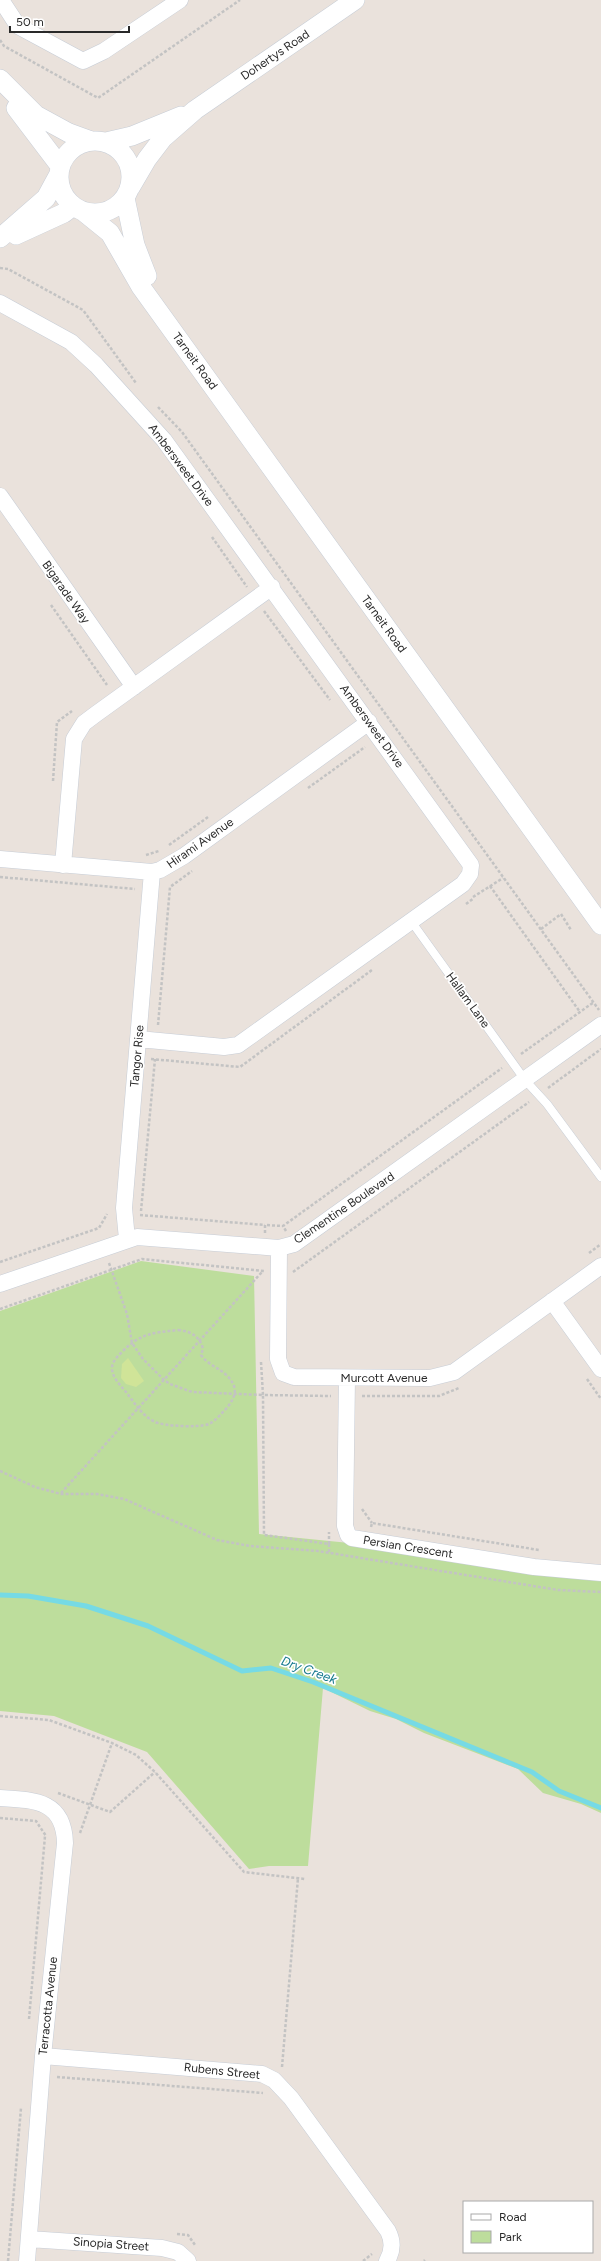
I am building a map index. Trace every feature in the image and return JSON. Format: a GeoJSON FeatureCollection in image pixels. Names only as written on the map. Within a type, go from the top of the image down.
{"type":"FeatureCollection","features":[{"type":"Feature","properties":{"kind":"street"},"geometry":{"type":"LineString","coordinates":[[1,0],[18,26],[83,60],[104,51],[180,0]]}},
{"type":"Feature","properties":{"kind":"street","name":"Dohertys Road"},"geometry":{"type":"LineString","coordinates":[[127,193],[147,159],[163,138],[195,110],[355,0]]}},
{"type":"Feature","properties":{"kind":"street"},"geometry":{"type":"LineString","coordinates":[[0,79],[36,115],[69,133],[117,147],[125,155],[130,166],[132,177],[127,193],[117,206],[107,212],[96,214],[79,209],[65,197],[60,186],[60,170],[0,86]]}},
{"type":"Feature","properties":{"kind":"street","name":"Dohertys Road"},"geometry":{"type":"LineString","coordinates":[[98,141],[132,136],[195,110]]}},
{"type":"Feature","properties":{"kind":"street"},"geometry":{"type":"LineString","coordinates":[[0,238],[46,198],[72,149],[98,141]]}},
{"type":"Feature","properties":{"kind":"street","name":"Tarneit Road"},"geometry":{"type":"LineString","coordinates":[[127,193],[134,245],[167,323]]}},
{"type":"Feature","properties":{"kind":"street"},"geometry":{"type":"LineString","coordinates":[[0,244],[79,209]]}},
{"type":"Feature","properties":{"kind":"street","name":"Tarneit Road"},"geometry":{"type":"LineString","coordinates":[[79,209],[110,233],[141,286],[167,323],[601,925]]}},
{"type":"Feature","properties":{"kind":"street","name":"Ambersweet Drive"},"geometry":{"type":"LineString","coordinates":[[0,303],[71,342],[96,365],[164,440],[272,587],[471,865],[470,874],[463,884],[238,1045],[224,1047],[156,1042],[138,1039]]}},
{"type":"Feature","properties":{"kind":"street","name":"Bigarade Way"},"geometry":{"type":"LineString","coordinates":[[0,496],[134,687]]}},
{"type":"Feature","properties":{"kind":"street"},"geometry":{"type":"LineString","coordinates":[[63,865],[75,735],[84,723],[272,587]]}},
{"type":"Feature","properties":{"kind":"street","name":"Hirami Avenue"},"geometry":{"type":"LineString","coordinates":[[0,859],[152,872],[160,870],[184,856],[369,722]]}},
{"type":"Feature","properties":{"kind":"street","name":"Tangor Rise"},"geometry":{"type":"LineString","coordinates":[[127,1239],[124,1214],[152,872]]}},
{"type":"Feature","properties":{"kind":"street","name":"Clementine Boulevard"},"geometry":{"type":"LineString","coordinates":[[0,1284],[127,1239],[142,1237],[272,1247],[297,1242],[601,1025]]}},
{"type":"Feature","properties":{"kind":"street"},"geometry":{"type":"LineString","coordinates":[[272,1247],[278,1359]]}},
{"type":"Feature","properties":{"kind":"street","name":"Murcott Avenue"},"geometry":{"type":"LineString","coordinates":[[278,1359],[279,1366],[288,1376],[331,1378],[430,1378],[454,1372],[601,1266]]}},
{"type":"Feature","properties":{"kind":"street"},"geometry":{"type":"LineString","coordinates":[[552,1301],[601,1369]]}},
{"type":"Feature","properties":{"kind":"street","name":"Persian Crescent"},"geometry":{"type":"LineString","coordinates":[[347,1378],[344,1526],[348,1535],[352,1538],[534,1567],[601,1573]]}},
{"type":"Feature","properties":{"kind":"street","name":"Terracotta Avenue"},"geometry":{"type":"LineString","coordinates":[[0,1798],[34,1800],[46,1805],[57,1815],[64,1828],[43,2056],[30,2239],[27,2261]]}},
{"type":"Feature","properties":{"kind":"street","name":"Rubens Street"},"geometry":{"type":"LineString","coordinates":[[43,2056],[262,2074],[277,2083],[292,2098],[388,2231],[392,2238],[392,2250],[387,2261]]}},
{"type":"Feature","properties":{"kind":"street","name":"Sinopia Street"},"geometry":{"type":"LineString","coordinates":[[30,2239],[162,2248],[178,2252],[188,2261]]}},
{"type":"Feature","properties":{"kind":"lane","name":"Hallam Lane"},"geometry":{"type":"LineString","coordinates":[[411,921],[525,1080],[547,1104],[601,1177]]}},
{"type":"Feature","properties":{"kind":"path"},"geometry":{"type":"LineString","coordinates":[[0,268],[8,269],[83,310],[137,385]]}},
{"type":"Feature","properties":{"kind":"path"},"geometry":{"type":"LineString","coordinates":[[157,406],[182,432],[601,1012]]}},
{"type":"Feature","properties":{"kind":"path"},"geometry":{"type":"LineString","coordinates":[[51,605],[107,685]]}},
{"type":"Feature","properties":{"kind":"path"},"geometry":{"type":"LineString","coordinates":[[259,617],[266,613]]}},
{"type":"Feature","properties":{"kind":"path"},"geometry":{"type":"LineString","coordinates":[[359,708],[374,698]]}},
{"type":"Feature","properties":{"kind":"path"},"geometry":{"type":"LineString","coordinates":[[307,789],[365,747]]}},
{"type":"Feature","properties":{"kind":"path"},"geometry":{"type":"LineString","coordinates":[[167,846],[211,815]]}},
{"type":"Feature","properties":{"kind":"path"},"geometry":{"type":"LineString","coordinates":[[143,855],[160,851]]}},
{"type":"Feature","properties":{"kind":"path"},"geometry":{"type":"LineString","coordinates":[[141,1216],[170,887],[196,868]]}},
{"type":"Feature","properties":{"kind":"path"},"geometry":{"type":"LineString","coordinates":[[0,877],[136,889]]}},
{"type":"Feature","properties":{"kind":"path"},"geometry":{"type":"LineString","coordinates":[[490,886],[580,1012]]}},
{"type":"Feature","properties":{"kind":"path"},"geometry":{"type":"LineString","coordinates":[[462,906],[474,898]]}},
{"type":"Feature","properties":{"kind":"path"},"geometry":{"type":"LineString","coordinates":[[541,928],[561,914],[571,930]]}},
{"type":"Feature","properties":{"kind":"path"},"geometry":{"type":"LineString","coordinates":[[136,1057],[240,1067],[376,968]]}},
{"type":"Feature","properties":{"kind":"path"},"geometry":{"type":"LineString","coordinates":[[108,1214],[282,1226],[594,1002]]}},
{"type":"Feature","properties":{"kind":"path"},"geometry":{"type":"LineString","coordinates":[[158,1025],[165,1025]]}},
{"type":"Feature","properties":{"kind":"path"},"geometry":{"type":"LineString","coordinates":[[0,1262],[98,1228],[108,1214],[108,1206]]}},
{"type":"Feature","properties":{"kind":"path"},"geometry":{"type":"LineString","coordinates":[[61,1494],[262,1271],[272,1247],[265,1225]]}},
{"type":"Feature","properties":{"kind":"path"},"geometry":{"type":"LineString","coordinates":[[282,1226],[297,1242],[310,1261]]}},
{"type":"Feature","properties":{"kind":"path"},"geometry":{"type":"LineString","coordinates":[[98,1228],[127,1314],[132,1342],[142,1359],[170,1384],[192,1392],[330,1396],[439,1396],[454,1391],[465,1385]]}},
{"type":"Feature","properties":{"kind":"path"},"geometry":{"type":"LineString","coordinates":[[583,1258],[601,1244]]}},
{"type":"Feature","properties":{"kind":"path"},"geometry":{"type":"LineString","coordinates":[[262,1271],[262,1279]]}},
{"type":"Feature","properties":{"kind":"path"},"geometry":{"type":"LineString","coordinates":[[178,1330],[188,1331],[200,1341],[203,1349],[201,1355],[204,1360],[222,1370],[234,1386],[235,1394],[230,1404],[219,1416],[208,1424],[189,1426],[156,1422],[137,1409],[116,1379],[112,1369],[113,1362],[132,1342],[145,1334],[178,1330]]}},
{"type":"Feature","properties":{"kind":"path"},"geometry":{"type":"LineString","coordinates":[[261,1354],[263,1395],[264,1535],[329,1544]]}},
{"type":"Feature","properties":{"kind":"path"},"geometry":{"type":"LineString","coordinates":[[261,1362],[278,1359]]}},
{"type":"Feature","properties":{"kind":"path"},"geometry":{"type":"LineString","coordinates":[[330,1404],[331,1378]]}},
{"type":"Feature","properties":{"kind":"path"},"geometry":{"type":"LineString","coordinates":[[0,1471],[30,1485],[61,1494],[97,1494],[124,1499],[217,1540],[250,1546],[329,1553],[558,1590],[601,1592]]}},
{"type":"Feature","properties":{"kind":"path"},"geometry":{"type":"LineString","coordinates":[[329,1528],[329,1553]]}},
{"type":"Feature","properties":{"kind":"path"},"geometry":{"type":"LineString","coordinates":[[0,1716],[49,1720],[105,1740],[136,1755],[155,1772],[244,1872],[305,1879]]}},
{"type":"Feature","properties":{"kind":"path"},"geometry":{"type":"LineString","coordinates":[[55,1792],[110,1812],[155,1772]]}},
{"type":"Feature","properties":{"kind":"path"},"geometry":{"type":"LineString","coordinates":[[0,1818],[36,1821],[45,1836],[64,1838]]}},
{"type":"Feature","properties":{"kind":"path"},"geometry":{"type":"LineString","coordinates":[[56,2077],[277,2094],[277,2083],[283,2063],[298,1878]]}},
{"type":"Feature","properties":{"kind":"path"},"geometry":{"type":"LineString","coordinates":[[363,2261],[374,2254],[374,2248]]}},
{"type":"Feature","properties":{"kind":"green space"},"geometry":{"type":"Polygon","coordinates":[[[141,1261],[254,1276],[259,1534],[601,1568],[601,1813],[581,1804],[543,1793],[518,1769],[424,1733],[396,1719],[370,1711],[323,1688],[308,1866],[269,1866],[249,1869],[147,1752],[54,1716],[0,1711],[0,1311],[141,1261]]]}},
{"type":"Feature","properties":{"kind":"green space"},"geometry":{"type":"Polygon","coordinates":[[[128,1358],[144,1381],[136,1387],[126,1384],[121,1378],[122,1364],[128,1358]]]}},
{"type":"Feature","properties":{"kind":"waterway","name":"Dry Creek"},"geometry":{"type":"LineString","coordinates":[[0,1595],[28,1596],[86,1606],[148,1626],[242,1671],[271,1668],[313,1682],[532,1772],[559,1791],[601,1808]]}}]}
